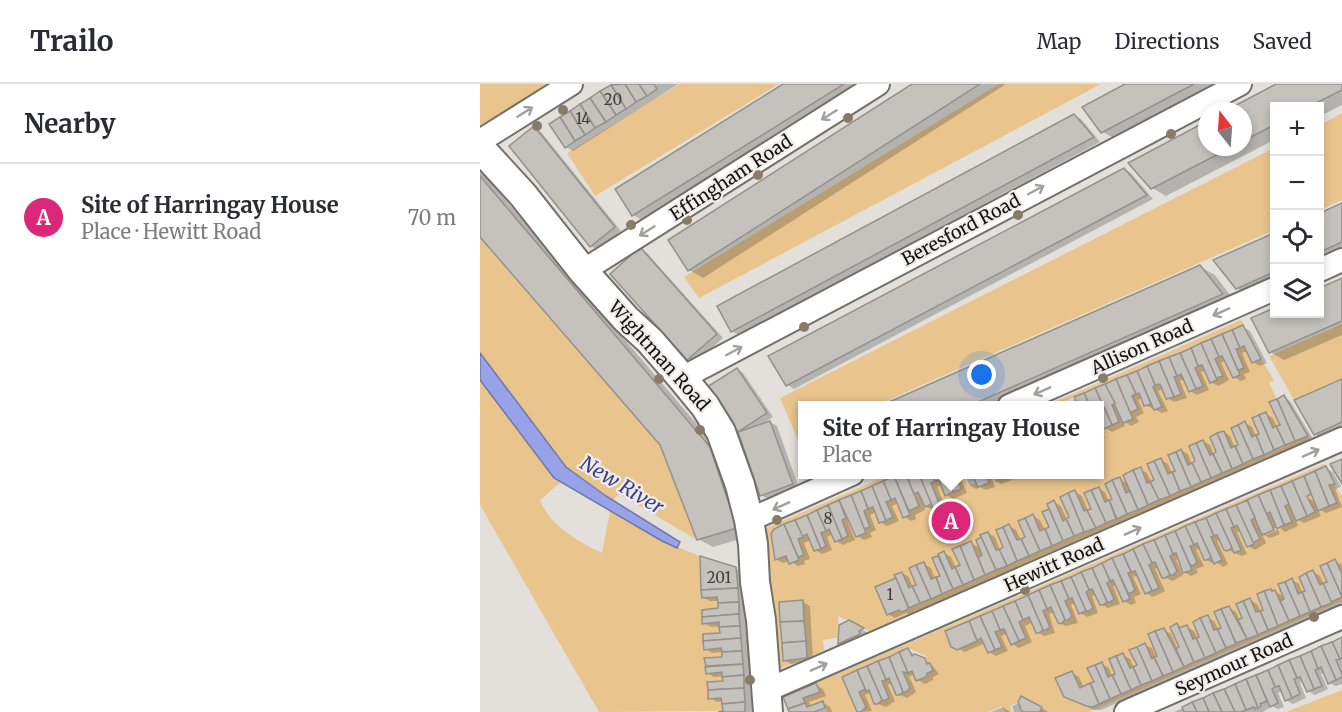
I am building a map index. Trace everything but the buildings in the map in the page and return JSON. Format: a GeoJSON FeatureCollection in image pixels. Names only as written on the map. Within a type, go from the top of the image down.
{"type":"FeatureCollection","features":[{"type":"Feature","properties":{"kind":"main road","name":"Wightman Road"},"geometry":{"type":"LineString","coordinates":[[480,147],[523,195],[583,271],[682,378],[705,406],[721,432],[740,485],[749,520],[753,544],[754,582],[761,620],[766,701]]}},
{"type":"Feature","properties":{"kind":"street"},"geometry":{"type":"LineString","coordinates":[[480,141],[571,84]]}},
{"type":"Feature","properties":{"kind":"street","name":"Effingham Road"},"geometry":{"type":"LineString","coordinates":[[583,271],[878,84]]}},
{"type":"Feature","properties":{"kind":"street","name":"Beresford Road"},"geometry":{"type":"LineString","coordinates":[[682,378],[1240,84]]}},
{"type":"Feature","properties":{"kind":"street"},"geometry":{"type":"LineString","coordinates":[[1324,268],[1342,260]]}},
{"type":"Feature","properties":{"kind":"street","name":"Allison Road"},"geometry":{"type":"LineString","coordinates":[[1018,401],[1270,291]]}},
{"type":"Feature","properties":{"kind":"street","name":"Hewitt Road"},"geometry":{"type":"LineString","coordinates":[[766,701],[1342,439]]}},
{"type":"Feature","properties":{"kind":"street"},"geometry":{"type":"LineString","coordinates":[[749,520],[841,479]]}},
{"type":"Feature","properties":{"kind":"street","name":"Seymour Road"},"geometry":{"type":"LineString","coordinates":[[1126,712],[1342,617]]}},
{"type":"Feature","properties":{"kind":"shaded area"},"geometry":{"type":"Polygon","coordinates":[[[480,84],[560,84],[480,137],[480,84]]]}},
{"type":"Feature","properties":{"kind":"shaded area"},"geometry":{"type":"Polygon","coordinates":[[[679,84],[779,84],[595,196],[567,153],[679,84]]]}},
{"type":"Feature","properties":{"kind":"shaded area"},"geometry":{"type":"Polygon","coordinates":[[[999,84],[1101,84],[699,298],[684,277],[999,84]]]}},
{"type":"Feature","properties":{"kind":"shaded area"},"geometry":{"type":"Polygon","coordinates":[[[1342,113],[1342,200],[1324,208],[1324,156],[1324,123],[1342,113]]]}},
{"type":"Feature","properties":{"kind":"shaded area"},"geometry":{"type":"Polygon","coordinates":[[[1270,150],[1270,232],[886,401],[798,401],[798,440],[780,398],[1270,150]]]}},
{"type":"Feature","properties":{"kind":"shaded area"},"geometry":{"type":"Polygon","coordinates":[[[480,237],[660,445],[697,540],[619,494],[613,500],[566,467],[480,353],[480,237]]]}},
{"type":"Feature","properties":{"kind":"shaded area"},"geometry":{"type":"Polygon","coordinates":[[[1241,320],[1245,325],[1064,401],[1057,401],[1241,320]]]}},
{"type":"Feature","properties":{"kind":"shaded area"},"geometry":{"type":"Polygon","coordinates":[[[1342,324],[1342,379],[1294,400],[1269,356],[1342,324]]]}},
{"type":"Feature","properties":{"kind":"shaded area"},"geometry":{"type":"Polygon","coordinates":[[[1244,346],[1252,363],[1261,359],[1274,380],[1269,383],[1277,399],[1270,402],[1280,425],[1273,428],[1266,413],[1252,418],[1259,434],[1252,437],[1245,422],[1231,427],[1238,445],[1231,448],[1223,431],[1210,437],[1216,452],[1210,455],[1203,440],[1189,446],[1195,461],[1188,465],[1181,449],[1168,455],[1175,471],[1168,474],[1161,458],[1147,464],[1154,480],[1147,483],[1140,467],[1123,475],[1130,491],[1126,493],[1120,478],[1105,484],[1112,499],[1105,502],[1098,487],[1084,493],[1091,509],[1084,511],[1075,491],[1069,517],[1063,521],[1054,501],[1047,504],[1049,509],[1042,512],[1049,527],[1040,531],[1033,514],[1018,521],[1025,537],[1017,540],[1009,524],[996,530],[1003,547],[996,550],[988,532],[981,534],[981,537],[976,540],[982,555],[978,558],[971,542],[953,550],[960,565],[952,569],[945,551],[938,554],[932,559],[940,576],[909,588],[902,572],[895,575],[896,578],[875,588],[887,614],[909,608],[1308,436],[1310,439],[869,631],[838,616],[840,637],[823,640],[824,650],[807,658],[803,601],[779,602],[783,661],[801,660],[775,671],[766,528],[880,479],[889,479],[774,529],[771,534],[775,560],[786,556],[790,563],[799,560],[798,557],[804,555],[798,539],[807,535],[814,551],[826,546],[821,533],[829,529],[835,542],[848,536],[842,520],[846,518],[856,537],[865,533],[864,529],[870,526],[864,511],[873,507],[880,523],[893,517],[886,502],[895,498],[904,518],[910,515],[909,511],[919,506],[914,494],[918,492],[925,507],[932,504],[934,508],[940,506],[931,483],[939,480],[946,496],[961,489],[957,479],[965,479],[968,486],[976,483],[978,487],[989,483],[988,479],[993,481],[998,479],[1104,479],[1104,429],[1119,422],[1112,405],[1115,403],[1124,423],[1133,419],[1130,413],[1138,409],[1132,396],[1139,393],[1144,406],[1151,404],[1155,410],[1162,407],[1153,387],[1160,384],[1166,399],[1180,394],[1174,377],[1181,374],[1189,392],[1202,386],[1195,368],[1202,365],[1210,382],[1223,375],[1215,359],[1222,356],[1233,378],[1239,375],[1238,370],[1244,368],[1236,349],[1244,346]]]}},
{"type":"Feature","properties":{"kind":"shaded area"},"geometry":{"type":"Polygon","coordinates":[[[480,380],[554,478],[561,482],[540,500],[550,517],[566,532],[602,553],[610,511],[662,541],[700,556],[702,598],[717,597],[718,608],[702,610],[702,623],[719,622],[720,633],[703,634],[704,649],[721,648],[722,657],[705,659],[706,674],[722,672],[723,681],[707,682],[708,698],[721,698],[723,711],[599,712],[480,505],[480,380]]]}},
{"type":"Feature","properties":{"kind":"shaded area"},"geometry":{"type":"Polygon","coordinates":[[[1324,464],[1326,466],[945,632],[951,647],[957,649],[982,639],[988,653],[1002,647],[995,632],[1004,629],[1012,645],[1026,638],[1019,622],[1029,617],[1036,633],[1048,629],[1050,627],[1043,611],[1051,607],[1058,623],[1071,619],[1072,616],[1065,601],[1072,598],[1079,614],[1091,610],[1093,607],[1086,592],[1092,589],[1100,605],[1112,601],[1114,598],[1107,583],[1113,580],[1124,602],[1130,599],[1128,593],[1135,590],[1128,573],[1135,571],[1145,594],[1159,587],[1149,565],[1155,562],[1165,578],[1176,571],[1170,556],[1176,553],[1183,573],[1192,570],[1190,565],[1197,562],[1190,546],[1197,543],[1204,559],[1211,557],[1215,564],[1221,560],[1211,537],[1217,535],[1227,551],[1232,548],[1234,553],[1241,550],[1231,528],[1237,525],[1246,547],[1260,539],[1251,520],[1255,518],[1262,535],[1274,530],[1266,514],[1270,512],[1277,528],[1292,522],[1285,506],[1289,504],[1296,520],[1314,512],[1307,496],[1333,483],[1342,496],[1342,574],[1335,560],[1320,566],[1327,582],[1320,585],[1313,571],[1299,577],[1305,591],[1298,594],[1292,579],[1278,584],[1284,599],[1280,601],[1275,590],[1271,589],[1257,595],[1263,610],[1256,612],[1250,598],[1236,604],[1242,618],[1235,621],[1229,606],[1214,613],[1221,628],[1214,630],[1207,615],[1193,622],[1199,637],[1193,639],[1187,625],[1179,628],[1177,624],[1170,627],[1179,647],[1173,649],[1155,631],[1148,635],[1157,656],[1152,659],[1144,643],[1130,650],[1137,665],[1130,668],[1123,653],[1109,659],[1115,674],[1108,677],[1102,662],[1088,667],[1094,682],[1080,688],[1072,671],[1056,678],[1064,697],[1086,707],[1093,707],[1342,597],[1342,601],[1089,712],[1043,712],[1040,711],[1042,707],[1021,696],[1018,702],[1010,706],[1012,712],[1005,712],[1002,706],[988,712],[861,712],[827,712],[823,701],[807,707],[803,698],[819,692],[816,683],[1324,464]],[[908,648],[843,677],[857,711],[861,712],[866,707],[859,692],[865,689],[869,690],[874,704],[887,700],[889,697],[882,681],[889,678],[896,694],[910,688],[903,672],[912,671],[917,681],[926,677],[927,673],[933,670],[930,663],[927,664],[926,656],[908,648]]]}},
{"type":"Feature","properties":{"kind":"shaded area"},"geometry":{"type":"Polygon","coordinates":[[[1342,690],[1342,712],[1286,712],[1342,690]]]}},
{"type":"Feature","properties":{"kind":"water"},"geometry":{"type":"Polygon","coordinates":[[[480,353],[566,467],[606,496],[680,542],[677,548],[554,478],[480,380],[480,353]]]}},
{"type":"Feature","properties":{"kind":"place","name":"Site of Harringay House"},"geometry":{"type":"Point","coordinates":[951,521]}},
{"type":"Feature","properties":{"kind":"water label","name":"New River"},"geometry":{"type":"Point","coordinates":[622,485]}}]}
